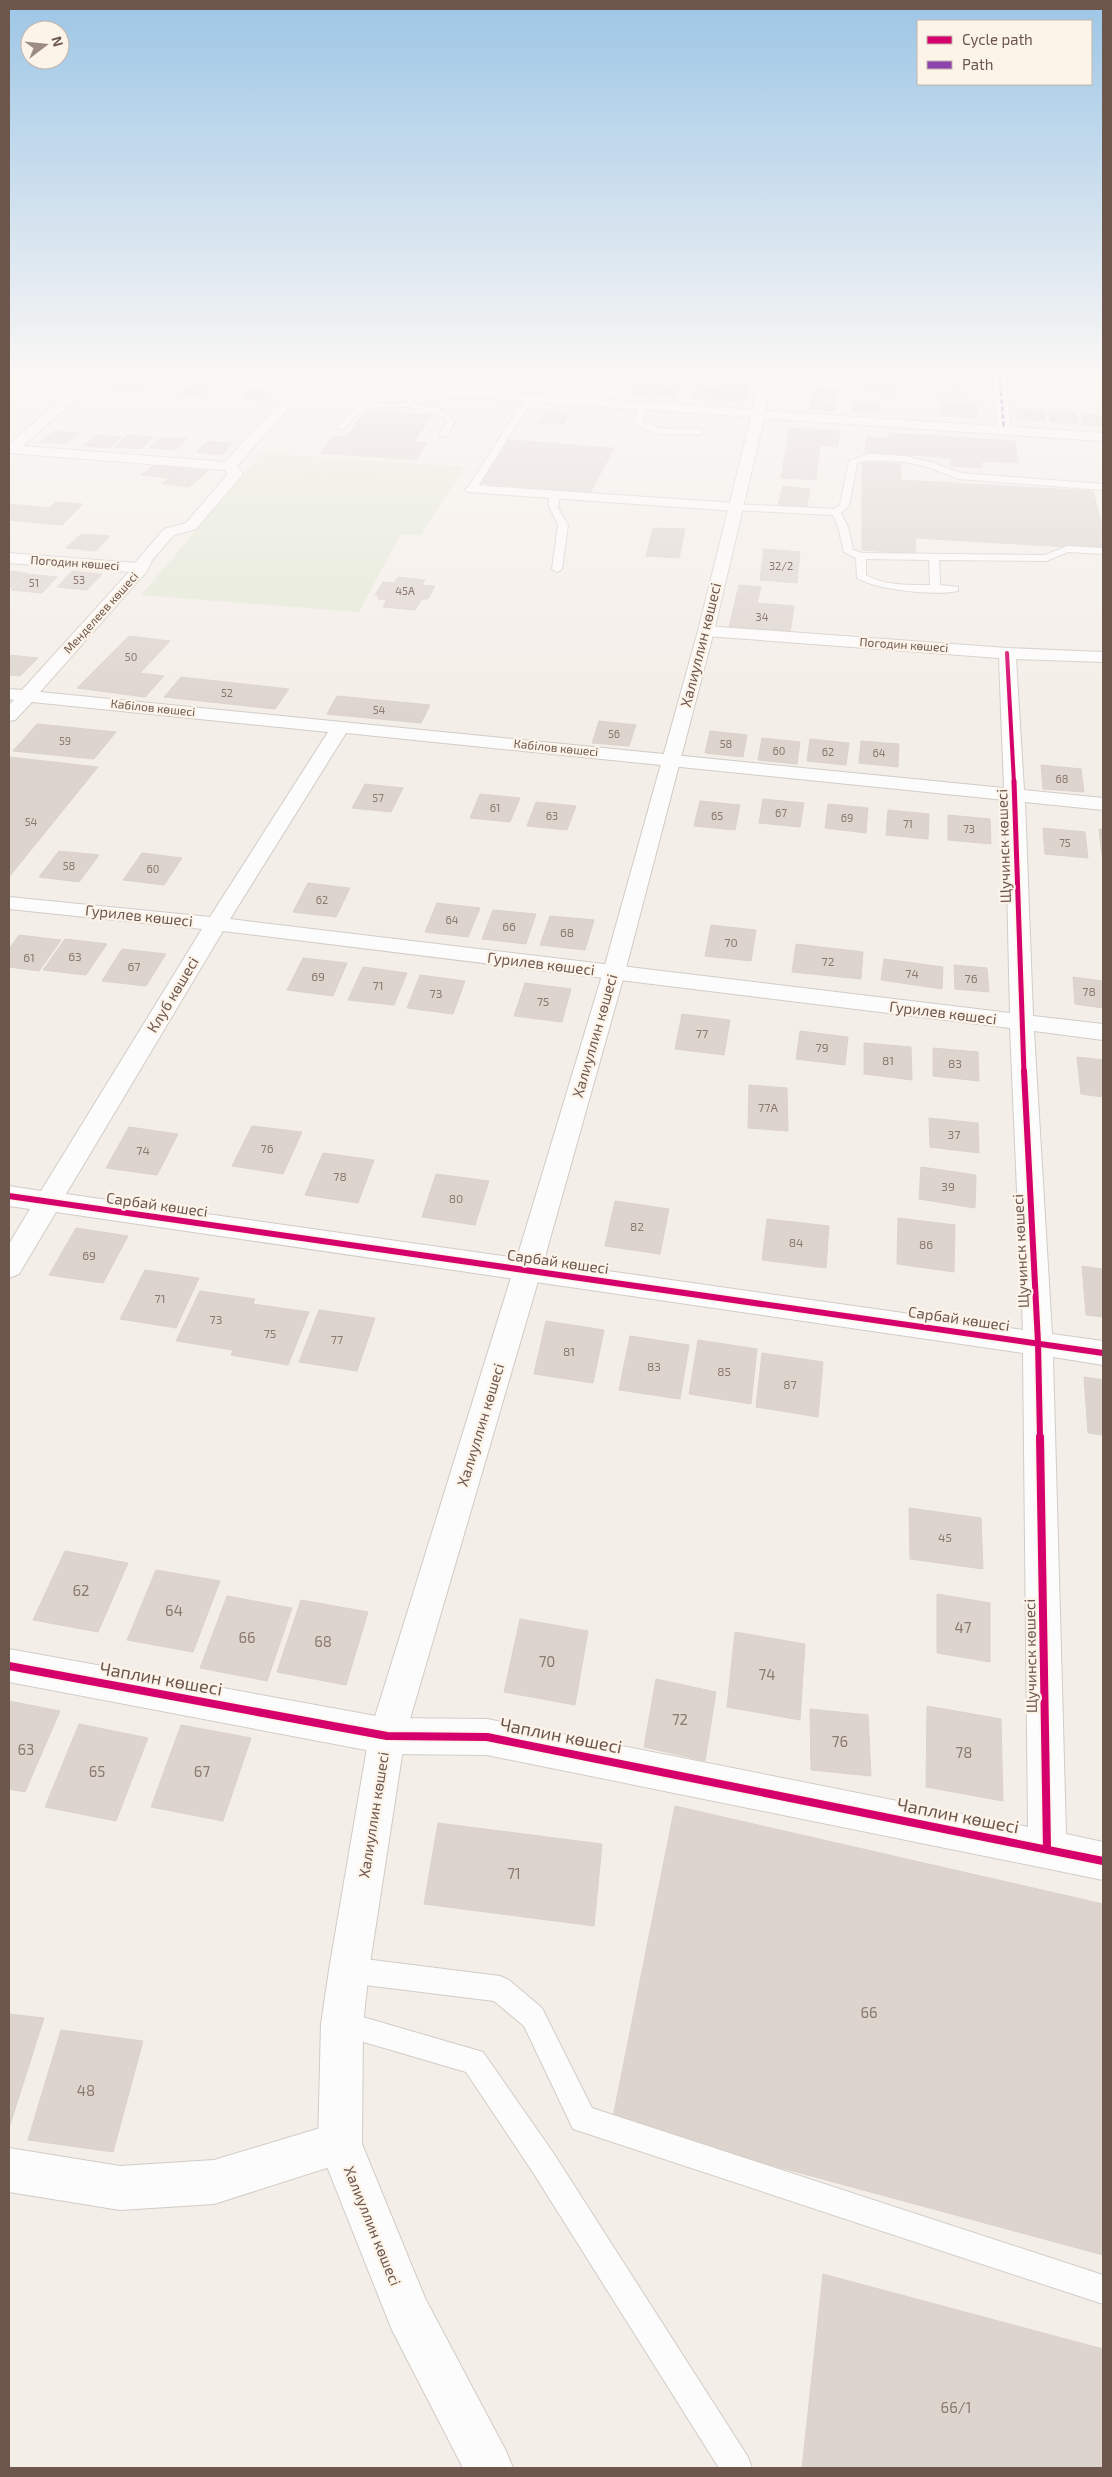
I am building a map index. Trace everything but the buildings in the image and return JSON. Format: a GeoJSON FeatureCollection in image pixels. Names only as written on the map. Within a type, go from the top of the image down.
{"type":"FeatureCollection","features":[{"type":"Feature","properties":{"kind":"street","name":"Менделеев көшесі"},"geometry":{"type":"LineString","coordinates":[[9,716],[141,568],[145,558],[169,532],[190,526],[227,485]]}},
{"type":"Feature","properties":{"kind":"street","name":"Халиуллин көшесі"},"geometry":{"type":"LineString","coordinates":[[489,2468],[408,2314],[340,2144],[342,2024],[386,1736],[527,1271],[614,972],[706,631],[741,485]]}},
{"type":"Feature","properties":{"kind":"street"},"geometry":{"type":"LineString","coordinates":[[472,489],[735,507]]}},
{"type":"Feature","properties":{"kind":"street","name":"Погодин көшесі"},"geometry":{"type":"LineString","coordinates":[[9,558],[141,568]]}},
{"type":"Feature","properties":{"kind":"street","name":"Погодин көшесі"},"geometry":{"type":"LineString","coordinates":[[706,631],[1007,653],[1103,657]]}},
{"type":"Feature","properties":{"kind":"street","name":"Щучинск көшесі"},"geometry":{"type":"LineString","coordinates":[[1007,653],[1015,795],[1022,1022],[1038,1343],[1047,1849]]}},
{"type":"Feature","properties":{"kind":"street","name":"Кабілов көшесі"},"geometry":{"type":"LineString","coordinates":[[9,694],[1103,804]]}},
{"type":"Feature","properties":{"kind":"street","name":"Клуб көшесі"},"geometry":{"type":"LineString","coordinates":[[9,1267],[216,924],[341,726]]}},
{"type":"Feature","properties":{"kind":"street","name":"Гурилев көшесі"},"geometry":{"type":"LineString","coordinates":[[9,903],[216,924],[1103,1032]]}},
{"type":"Feature","properties":{"kind":"street","name":"Сарбай көшесі"},"geometry":{"type":"LineString","coordinates":[[9,1196],[1038,1343],[1103,1354]]}},
{"type":"Feature","properties":{"kind":"street","name":"Чаплин көшесі"},"geometry":{"type":"LineString","coordinates":[[9,1666],[386,1736],[487,1737],[1047,1849],[1103,1862]]}},
{"type":"Feature","properties":{"kind":"street"},"geometry":{"type":"LineString","coordinates":[[9,2170],[120,2188],[214,2182],[340,2144]]}},
{"type":"Feature","properties":{"kind":"lane"},"geometry":{"type":"LineString","coordinates":[[472,489],[475,485]]}},
{"type":"Feature","properties":{"kind":"lane"},"geometry":{"type":"LineString","coordinates":[[735,507],[836,512],[844,506],[848,485]]}},
{"type":"Feature","properties":{"kind":"lane"},"geometry":{"type":"LineString","coordinates":[[1071,485],[1103,487]]}},
{"type":"Feature","properties":{"kind":"lane"},"geometry":{"type":"LineString","coordinates":[[555,495],[551,504],[552,509],[564,525],[556,569]]}},
{"type":"Feature","properties":{"kind":"lane"},"geometry":{"type":"LineString","coordinates":[[836,512],[843,527],[850,552],[861,556],[1046,558],[1067,549],[1103,551]]}},
{"type":"Feature","properties":{"kind":"lane"},"geometry":{"type":"LineString","coordinates":[[861,556],[861,576],[866,580],[881,585],[954,589]]}},
{"type":"Feature","properties":{"kind":"lane"},"geometry":{"type":"LineString","coordinates":[[934,557],[935,587]]}},
{"type":"Feature","properties":{"kind":"lane"},"geometry":{"type":"LineString","coordinates":[[349,1970],[500,1989],[533,2016],[583,2119],[1103,2290]]}},
{"type":"Feature","properties":{"kind":"lane"},"geometry":{"type":"LineString","coordinates":[[342,2024],[474,2061],[544,2164],[737,2468]]}},
{"type":"Feature","properties":{"kind":"path"},"geometry":{"type":"LineString","coordinates":[[425,485],[472,489]]}},
{"type":"Feature","properties":{"kind":"green space"},"geometry":{"type":"Polygon","coordinates":[[[235,485],[453,485],[421,535],[400,535],[359,612],[141,595],[235,485]]]}},
{"type":"Feature","properties":{"kind":"cycle path"},"geometry":{"type":"LineString","coordinates":[[1007,653],[1015,805],[1023,1061],[1038,1343],[1047,1849]]}},
{"type":"Feature","properties":{"kind":"cycle path"},"geometry":{"type":"LineString","coordinates":[[9,1196],[1103,1353]]}},
{"type":"Feature","properties":{"kind":"cycle path"},"geometry":{"type":"LineString","coordinates":[[9,1666],[387,1736],[487,1737],[1103,1861]]}}]}
